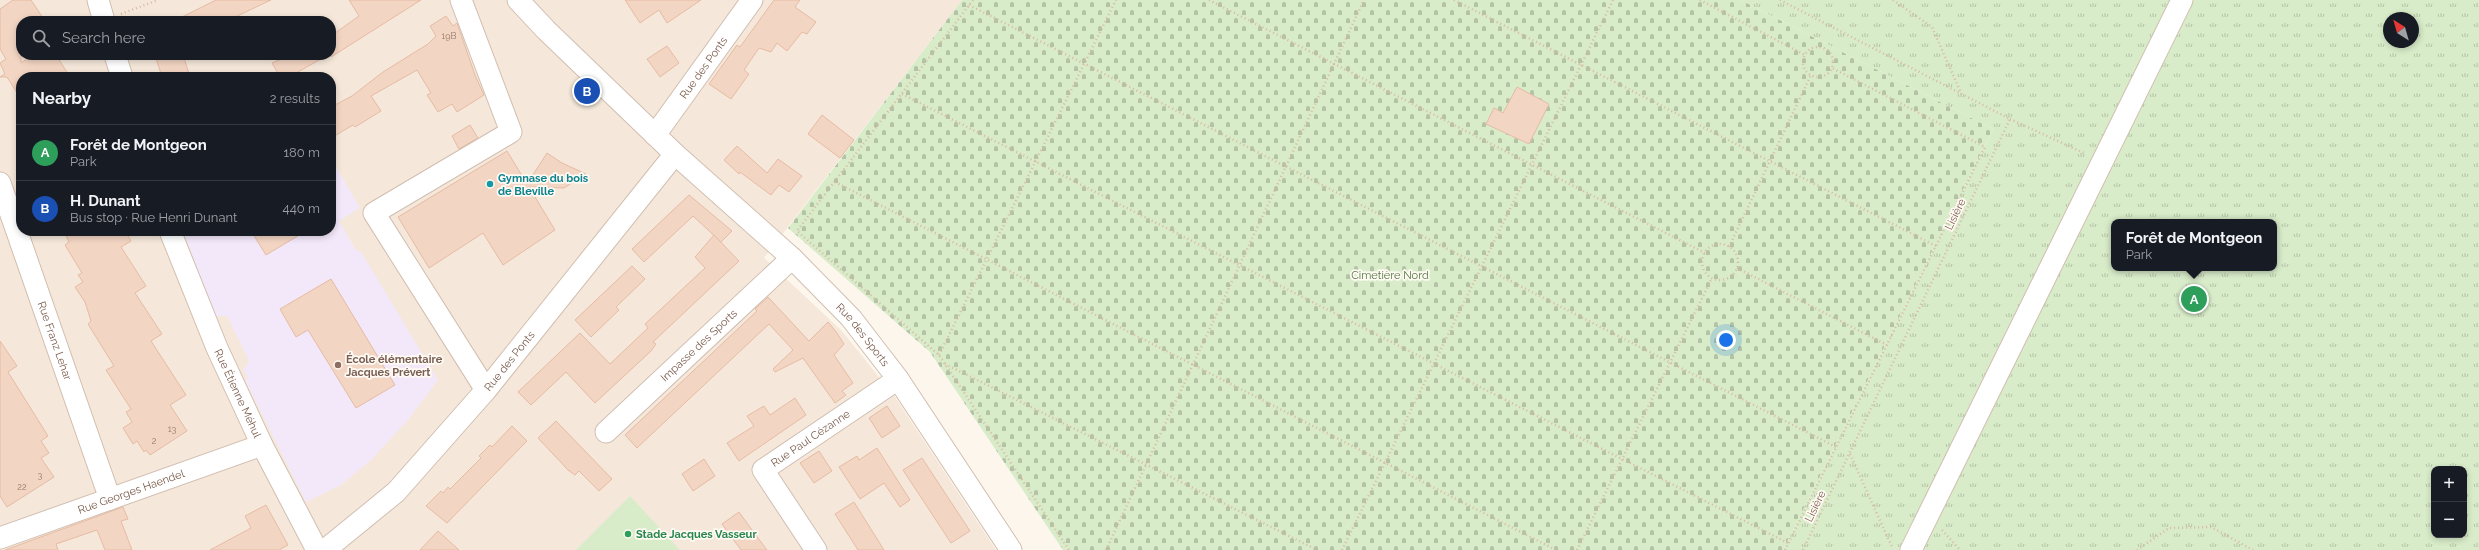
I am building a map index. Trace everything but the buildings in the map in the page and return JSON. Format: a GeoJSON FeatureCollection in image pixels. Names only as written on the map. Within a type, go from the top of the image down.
{"type":"FeatureCollection","features":[{"type":"Feature","properties":{"kind":"street"},"geometry":{"type":"LineString","coordinates":[[98,0],[103,16]]}},
{"type":"Feature","properties":{"kind":"street"},"geometry":{"type":"LineString","coordinates":[[461,0],[511,132],[374,213],[486,390]]}},
{"type":"Feature","properties":{"kind":"street","name":"Rue des Sports"},"geometry":{"type":"LineString","coordinates":[[518,0],[546,30],[655,135],[792,258],[851,318],[898,379],[1011,550]]}},
{"type":"Feature","properties":{"kind":"street","name":"Rue des Ponts"},"geometry":{"type":"LineString","coordinates":[[655,135],[752,0]]}},
{"type":"Feature","properties":{"kind":"street"},"geometry":{"type":"LineString","coordinates":[[1911,550],[2182,0]]}},
{"type":"Feature","properties":{"kind":"street"},"geometry":{"type":"LineString","coordinates":[[117,60],[120,72]]}},
{"type":"Feature","properties":{"kind":"street","name":"Rue des Ponts"},"geometry":{"type":"LineString","coordinates":[[325,550],[396,492],[486,390],[675,154]]}},
{"type":"Feature","properties":{"kind":"street","name":"Rue Franz Lehar"},"geometry":{"type":"LineString","coordinates":[[0,183],[16,229]]}},
{"type":"Feature","properties":{"kind":"street","name":"Rue Franz Lehar"},"geometry":{"type":"LineString","coordinates":[[18,236],[110,499]]}},
{"type":"Feature","properties":{"kind":"street","name":"Rue Étienne Méhul"},"geometry":{"type":"LineString","coordinates":[[172,236],[218,348],[262,445],[317,550]]}},
{"type":"Feature","properties":{"kind":"street","name":"Impasse des Sports"},"geometry":{"type":"LineString","coordinates":[[606,432],[792,258]]}},
{"type":"Feature","properties":{"kind":"street","name":"Rue Paul Cézanne"},"geometry":{"type":"LineString","coordinates":[[816,550],[763,470],[898,379]]}},
{"type":"Feature","properties":{"kind":"street","name":"Rue Georges Haendel"},"geometry":{"type":"LineString","coordinates":[[0,538],[262,445]]}},
{"type":"Feature","properties":{"kind":"path"},"geometry":{"type":"LineString","coordinates":[[117,16],[158,0]]}},
{"type":"Feature","properties":{"kind":"path"},"geometry":{"type":"LineString","coordinates":[[973,0],[798,231],[938,355],[1069,550]]}},
{"type":"Feature","properties":{"kind":"path"},"geometry":{"type":"LineString","coordinates":[[938,355],[1116,0]]}},
{"type":"Feature","properties":{"kind":"path"},"geometry":{"type":"LineString","coordinates":[[1209,0],[1705,253]]}},
{"type":"Feature","properties":{"kind":"path"},"geometry":{"type":"LineString","coordinates":[[1106,550],[1364,0]]}},
{"type":"Feature","properties":{"kind":"path"},"geometry":{"type":"LineString","coordinates":[[1454,0],[1936,246]]}},
{"type":"Feature","properties":{"kind":"path"},"geometry":{"type":"LineString","coordinates":[[1342,550],[1613,0]]}},
{"type":"Feature","properties":{"kind":"path"},"geometry":{"type":"LineString","coordinates":[[1700,0],[1805,55]]}},
{"type":"Feature","properties":{"kind":"path"},"geometry":{"type":"LineString","coordinates":[[1780,0],[2010,119],[2103,162]]}},
{"type":"Feature","properties":{"kind":"path"},"geometry":{"type":"LineString","coordinates":[[1893,0],[1932,27],[1961,94]]}},
{"type":"Feature","properties":{"kind":"path"},"geometry":{"type":"LineString","coordinates":[[969,5],[1836,447]]}},
{"type":"Feature","properties":{"kind":"path"},"geometry":{"type":"LineString","coordinates":[[1814,47],[1826,48],[1833,58],[1832,68],[1823,76],[1811,74],[1804,68],[1805,55],[1814,47]]}},
{"type":"Feature","properties":{"kind":"path"},"geometry":{"type":"LineString","coordinates":[[1785,550],[1985,147],[1832,68]]}},
{"type":"Feature","properties":{"kind":"path"},"geometry":{"type":"LineString","coordinates":[[1729,247],[1811,74]]}},
{"type":"Feature","properties":{"kind":"path"},"geometry":{"type":"LineString","coordinates":[[902,94],[1788,543]]}},
{"type":"Feature","properties":{"kind":"path","name":"Lisière"},"geometry":{"type":"LineString","coordinates":[[1803,550],[2010,119]]}},
{"type":"Feature","properties":{"kind":"path"},"geometry":{"type":"LineString","coordinates":[[835,182],[1556,550]]}},
{"type":"Feature","properties":{"kind":"path"},"geometry":{"type":"LineString","coordinates":[[1718,244],[1729,247],[1738,258],[1737,268],[1732,275],[1724,280],[1712,278],[1703,266],[1705,253],[1718,244]]}},
{"type":"Feature","properties":{"kind":"path"},"geometry":{"type":"LineString","coordinates":[[1737,268],[1887,345]]}},
{"type":"Feature","properties":{"kind":"path"},"geometry":{"type":"LineString","coordinates":[[1577,550],[1712,278]]}},
{"type":"Feature","properties":{"kind":"path"},"geometry":{"type":"LineString","coordinates":[[945,364],[1147,463],[1317,550]]}},
{"type":"Feature","properties":{"kind":"path"},"geometry":{"type":"LineString","coordinates":[[1850,453],[1893,550]]}},
{"type":"Feature","properties":{"kind":"path"},"geometry":{"type":"LineString","coordinates":[[1928,515],[1960,550]]}},
{"type":"Feature","properties":{"kind":"path"},"geometry":{"type":"LineString","coordinates":[[2137,550],[2169,528],[2211,527],[2253,550]]}},
{"type":"Feature","properties":{"kind":"shaded area"},"geometry":{"type":"Polygon","coordinates":[[[0,0],[962,0],[764,258],[842,331],[895,397],[996,550],[0,550],[0,0]]]}},
{"type":"Feature","properties":{"kind":"shaded area","name":"École élémentaire Jacques Prévert"},"geometry":{"type":"Polygon","coordinates":[[[336,167],[360,208],[339,221],[357,252],[360,250],[438,380],[408,420],[370,461],[341,485],[306,502],[245,380],[248,378],[243,370],[249,361],[227,316],[215,316],[185,236],[336,236],[336,167]]]}},
{"type":"Feature","properties":{"kind":"green space","name":"Cimetière Nord"},"geometry":{"type":"Polygon","coordinates":[[[962,0],[1741,0],[1993,129],[1783,550],[1063,550],[930,352],[788,228],[962,0]]]}},
{"type":"Feature","properties":{"kind":"green space"},"geometry":{"type":"Polygon","coordinates":[[[1741,0],[2479,0],[2479,550],[1783,550],[1993,129],[1741,0]]]}},
{"type":"Feature","properties":{"kind":"green space","name":"Stade Jacques Vasseur"},"geometry":{"type":"Polygon","coordinates":[[[630,496],[680,550],[576,550],[630,496]]]}},
{"type":"Feature","properties":{"kind":"place","name":"H. Dunant"},"geometry":{"type":"Point","coordinates":[587,91]}},
{"type":"Feature","properties":{"kind":"place","name":"Gymnase du bois de Bleville"},"geometry":{"type":"Point","coordinates":[490,184]}},
{"type":"Feature","properties":{"kind":"place","name":"Forêt de Montgeon"},"geometry":{"type":"Point","coordinates":[2194,299]}},
{"type":"Feature","properties":{"kind":"place","name":"École élémentaire Jacques Prévert"},"geometry":{"type":"Point","coordinates":[338,365]}},
{"type":"Feature","properties":{"kind":"place","name":"Stade Jacques Vasseur"},"geometry":{"type":"Point","coordinates":[628,534]}}]}
